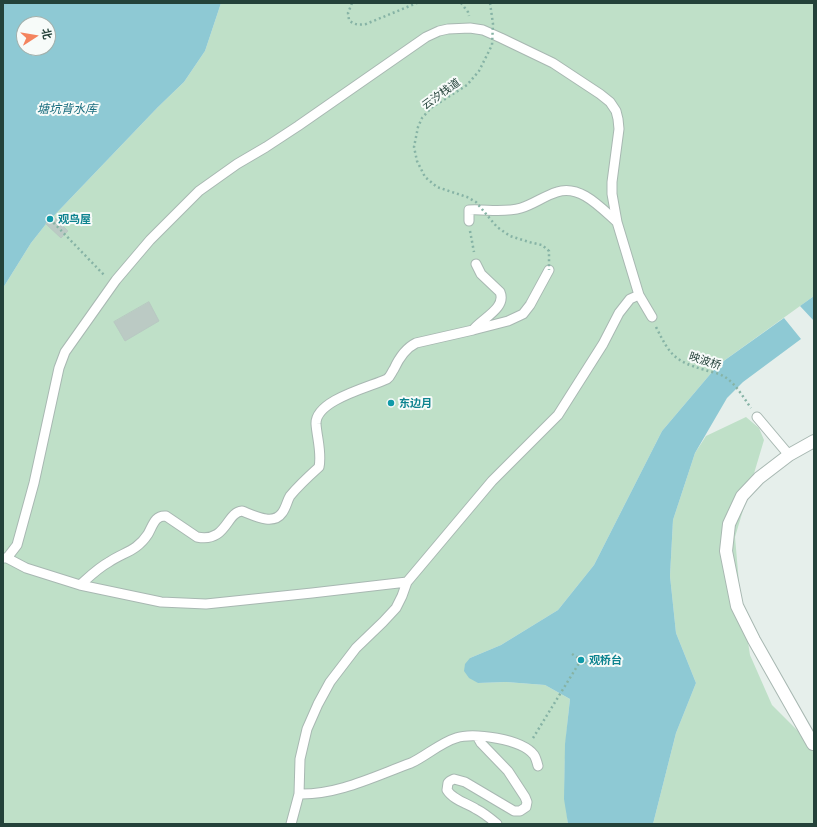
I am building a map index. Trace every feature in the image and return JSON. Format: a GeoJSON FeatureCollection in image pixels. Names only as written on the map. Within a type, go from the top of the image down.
{"type":"FeatureCollection","features":[{"type":"Feature","properties":{"kind":"street"},"geometry":{"type":"LineString","coordinates":[[813,744],[754,640],[737,606],[726,551],[729,524],[742,496],[759,478],[789,455],[814,441]]}},
{"type":"Feature","properties":{"kind":"lane"},"geometry":{"type":"LineString","coordinates":[[406,582],[312,594],[206,604],[161,602],[80,585],[26,568],[5,558],[17,545],[34,483],[59,368],[65,352],[113,285],[150,240],[199,191],[237,164],[266,148],[426,37],[438,31],[454,28],[483,30],[553,63],[600,94],[610,102],[616,111],[619,129],[612,182],[612,194],[617,222],[639,295],[652,318]]}},
{"type":"Feature","properties":{"kind":"lane"},"geometry":{"type":"LineString","coordinates":[[469,221],[469,210],[501,211],[520,208],[558,191],[567,190],[582,194],[617,222]]}},
{"type":"Feature","properties":{"kind":"lane"},"geometry":{"type":"LineString","coordinates":[[473,330],[500,305],[502,296],[500,292],[481,274],[476,264]]}},
{"type":"Feature","properties":{"kind":"lane"},"geometry":{"type":"LineString","coordinates":[[80,585],[110,561],[139,546],[156,518],[160,516],[166,516],[197,538],[209,538],[218,534],[237,511],[242,511],[266,519],[274,519],[279,517],[284,512],[289,498],[298,486],[319,467],[320,456],[316,422],[317,416],[320,412],[333,401],[387,379],[405,351],[416,343],[508,321],[523,314],[530,305],[549,270]]}},
{"type":"Feature","properties":{"kind":"lane"},"geometry":{"type":"LineString","coordinates":[[291,824],[299,794],[300,759],[307,729],[330,682],[356,648],[396,608],[402,596],[406,582],[492,481],[558,415],[603,344],[619,313],[630,299],[639,295]]}},
{"type":"Feature","properties":{"kind":"lane"},"geometry":{"type":"LineString","coordinates":[[758,417],[789,455]]}},
{"type":"Feature","properties":{"kind":"lane"},"geometry":{"type":"LineString","coordinates":[[299,794],[328,792],[346,787],[419,759],[456,738],[463,736],[503,739],[518,744],[533,754],[538,766]]}},
{"type":"Feature","properties":{"kind":"lane"},"geometry":{"type":"LineString","coordinates":[[477,736],[481,743],[508,771],[525,797],[527,802],[526,807],[520,811],[514,811],[465,782],[459,780],[450,781],[448,783],[447,790],[451,796],[475,808],[497,824]]}},
{"type":"Feature","properties":{"kind":"path"},"geometry":{"type":"LineString","coordinates":[[352,3],[348,13],[349,20],[352,23],[360,25],[366,24],[417,3]]}},
{"type":"Feature","properties":{"kind":"path","name":"云汐栈道"},"geometry":{"type":"LineString","coordinates":[[490,3],[494,24],[492,45],[479,70],[467,85],[431,108],[422,118],[418,127],[414,147],[417,161],[425,177],[437,187],[467,197],[476,202],[497,227],[510,236],[542,245],[549,251],[549,270]]}},
{"type":"Feature","properties":{"kind":"path"},"geometry":{"type":"LineString","coordinates":[[50,220],[113,285]]}},
{"type":"Feature","properties":{"kind":"path"},"geometry":{"type":"LineString","coordinates":[[469,221],[476,264]]}},
{"type":"Feature","properties":{"kind":"path","name":"映波桥"},"geometry":{"type":"LineString","coordinates":[[652,318],[666,348],[675,358],[690,366],[724,376],[735,386],[758,417]]}},
{"type":"Feature","properties":{"kind":"path"},"geometry":{"type":"LineString","coordinates":[[572,654],[591,666]]}},
{"type":"Feature","properties":{"kind":"path"},"geometry":{"type":"LineString","coordinates":[[527,749],[581,660]]}},
{"type":"Feature","properties":{"kind":"green space"},"geometry":{"type":"Polygon","coordinates":[[[221,3],[814,3],[814,296],[718,365],[662,431],[594,565],[558,610],[501,645],[470,658],[478,683],[506,682],[545,685],[570,699],[565,762],[565,792],[568,824],[3,824],[3,288],[31,243],[46,224],[158,107],[184,82],[205,51],[221,3]]]}},
{"type":"Feature","properties":{"kind":"green space"},"geometry":{"type":"Polygon","coordinates":[[[746,417],[759,428],[764,440],[735,537],[739,583],[750,655],[772,705],[798,731],[814,731],[814,824],[653,824],[676,733],[696,683],[676,633],[670,576],[673,520],[695,453],[706,436],[746,417]]]}},
{"type":"Feature","properties":{"kind":"water","name":"塘坑背水库"},"geometry":{"type":"Polygon","coordinates":[[[3,3],[221,3],[205,51],[184,82],[158,107],[46,224],[31,243],[3,288],[3,3]]]}},
{"type":"Feature","properties":{"kind":"water"},"geometry":{"type":"Polygon","coordinates":[[[814,296],[814,321],[800,306],[814,296]]]}},
{"type":"Feature","properties":{"kind":"water"},"geometry":{"type":"Polygon","coordinates":[[[784,318],[801,339],[743,382],[727,398],[695,453],[673,520],[670,576],[676,633],[696,683],[676,733],[653,824],[568,824],[564,799],[565,744],[570,699],[545,685],[506,682],[478,683],[469,678],[464,671],[465,664],[470,658],[501,645],[558,610],[594,565],[662,431],[718,365],[784,318]]]}},
{"type":"Feature","properties":{"kind":"building"},"geometry":{"type":"Polygon","coordinates":[[[53,216],[68,231],[61,238],[46,224],[53,216]]]}},
{"type":"Feature","properties":{"kind":"building"},"geometry":{"type":"Polygon","coordinates":[[[149,302],[159,321],[125,341],[114,322],[149,302]]]}},
{"type":"Feature","properties":{"kind":"place","name":"观鸟屋"},"geometry":{"type":"Point","coordinates":[50,219]}},
{"type":"Feature","properties":{"kind":"place","name":"东边月"},"geometry":{"type":"Point","coordinates":[391,403]}},
{"type":"Feature","properties":{"kind":"place","name":"观桥台"},"geometry":{"type":"Point","coordinates":[581,660]}}]}
